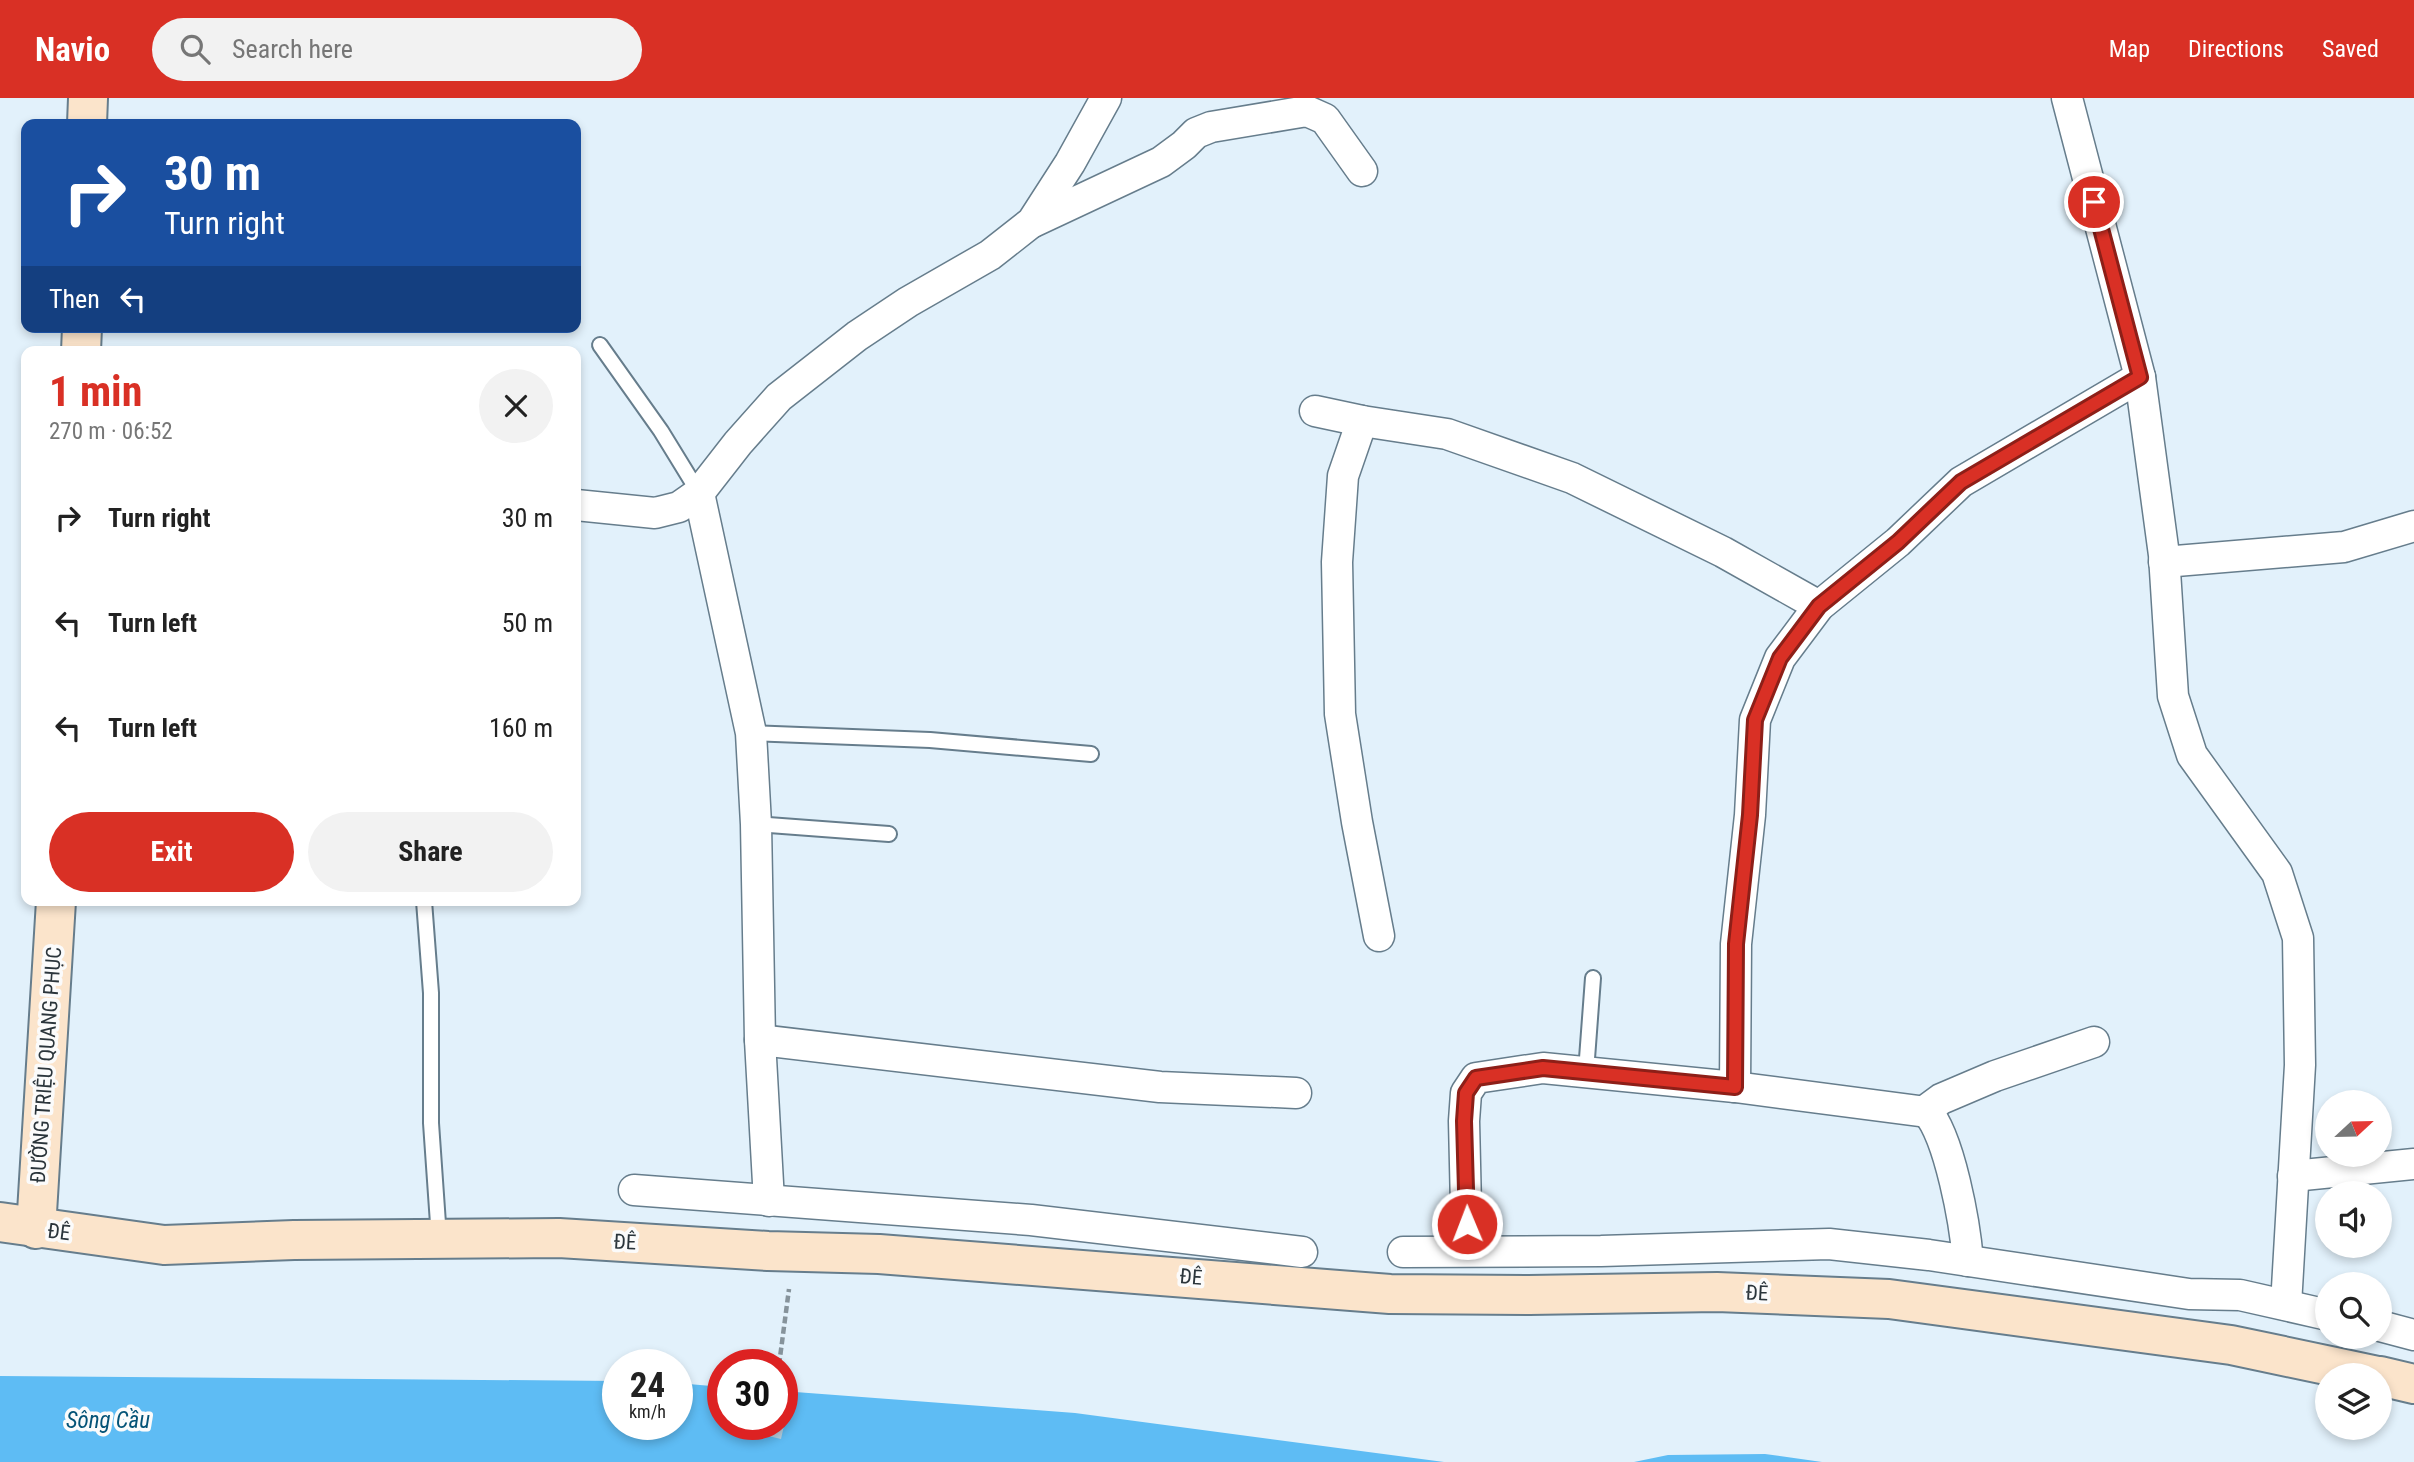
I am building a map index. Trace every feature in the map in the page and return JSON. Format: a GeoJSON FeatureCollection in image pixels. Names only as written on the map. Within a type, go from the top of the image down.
{"type":"FeatureCollection","features":[{"type":"Feature","properties":{"kind":"main road"},"geometry":{"type":"LineString","coordinates":[[87,119],[88,98]]}},
{"type":"Feature","properties":{"kind":"main road","name":"ĐƯỜNG TRIỆU QUANG PHỤC"},"geometry":{"type":"LineString","coordinates":[[18,1226],[56,906]]}},
{"type":"Feature","properties":{"kind":"main road","name":"ĐÊ"},"geometry":{"type":"LineString","coordinates":[[18,1226],[164,1245],[294,1240],[559,1238],[768,1251],[879,1254],[1390,1294],[1717,1292],[1889,1299],[2231,1345],[2317,1363]]}},
{"type":"Feature","properties":{"kind":"main road","name":"ĐÊ"},"geometry":{"type":"LineString","coordinates":[[2392,1379],[2414,1384]]}},
{"type":"Feature","properties":{"kind":"street"},"geometry":{"type":"LineString","coordinates":[[1032,222],[1070,163],[1106,98]]}},
{"type":"Feature","properties":{"kind":"street"},"geometry":{"type":"LineString","coordinates":[[2067,98],[2140,377],[2164,562],[2174,696],[2192,755],[2277,873],[2298,938],[2300,1065],[2286,1305]]}},
{"type":"Feature","properties":{"kind":"street"},"geometry":{"type":"LineString","coordinates":[[581,506],[655,513],[679,507],[699,493],[779,397],[857,336],[908,302],[990,255],[1032,222],[1161,162],[1196,133],[1211,127],[1307,111],[1325,119],[1362,171]]}},
{"type":"Feature","properties":{"kind":"street"},"geometry":{"type":"LineString","coordinates":[[1735,1087],[1736,944],[1750,815],[1755,720],[1780,658],[1819,606],[1898,542],[1961,482],[2140,377]]}},
{"type":"Feature","properties":{"kind":"street"},"geometry":{"type":"LineString","coordinates":[[1315,411],[1447,434],[1572,478],[1723,552],[1819,606]]}},
{"type":"Feature","properties":{"kind":"street"},"geometry":{"type":"LineString","coordinates":[[1362,421],[1343,477],[1337,562],[1340,714],[1379,936]]}},
{"type":"Feature","properties":{"kind":"street"},"geometry":{"type":"LineString","coordinates":[[699,493],[751,733],[756,824],[760,1041],[769,1201]]}},
{"type":"Feature","properties":{"kind":"street"},"geometry":{"type":"LineString","coordinates":[[2164,562],[2344,547],[2414,526]]}},
{"type":"Feature","properties":{"kind":"street"},"geometry":{"type":"LineString","coordinates":[[760,1041],[1160,1087],[1296,1093]]}},
{"type":"Feature","properties":{"kind":"street"},"geometry":{"type":"LineString","coordinates":[[1467,1250],[1464,1121],[1466,1093],[1476,1078],[1543,1068],[1926,1110],[1941,1099],[1995,1076],[2094,1042]]}},
{"type":"Feature","properties":{"kind":"street"},"geometry":{"type":"LineString","coordinates":[[1926,1110],[1939,1128],[1965,1228],[1968,1261]]}},
{"type":"Feature","properties":{"kind":"street"},"geometry":{"type":"LineString","coordinates":[[2294,1175],[2414,1164]]}},
{"type":"Feature","properties":{"kind":"street"},"geometry":{"type":"LineString","coordinates":[[634,1190],[1031,1220],[1302,1251]]}},
{"type":"Feature","properties":{"kind":"street"},"geometry":{"type":"LineString","coordinates":[[1403,1252],[1601,1251],[1829,1244],[1968,1261],[2189,1294],[2240,1295],[2315,1312]]}},
{"type":"Feature","properties":{"kind":"street"},"geometry":{"type":"LineString","coordinates":[[2392,1329],[2414,1335]]}},
{"type":"Feature","properties":{"kind":"lane"},"geometry":{"type":"LineString","coordinates":[[600,345],[661,431],[699,493]]}},
{"type":"Feature","properties":{"kind":"lane"},"geometry":{"type":"LineString","coordinates":[[751,733],[930,740],[1091,754]]}},
{"type":"Feature","properties":{"kind":"lane"},"geometry":{"type":"LineString","coordinates":[[756,824],[889,834]]}},
{"type":"Feature","properties":{"kind":"lane"},"geometry":{"type":"LineString","coordinates":[[424,906],[430,993],[431,1123],[439,1239]]}},
{"type":"Feature","properties":{"kind":"lane"},"geometry":{"type":"LineString","coordinates":[[1586,1072],[1593,978]]}},
{"type":"Feature","properties":{"kind":"path"},"geometry":{"type":"LineString","coordinates":[[781,1349],[789,1289]]}},
{"type":"Feature","properties":{"kind":"water","name":"Sông Cầu"},"geometry":{"type":"Polygon","coordinates":[[[0,1376],[602,1381],[602,1440],[693,1440],[693,1384],[707,1386],[707,1440],[798,1440],[798,1392],[1075,1413],[1444,1462],[0,1462],[0,1376]]]}},
{"type":"Feature","properties":{"kind":"water"},"geometry":{"type":"Polygon","coordinates":[[[1765,1454],[1822,1462],[1634,1462],[1668,1455],[1765,1454]]]}},
{"type":"Feature","properties":{"kind":"route"},"geometry":{"type":"LineString","coordinates":[[1467,1224],[1464,1121],[1466,1093],[1476,1078],[1543,1068],[1735,1087],[1736,944],[1750,815],[1755,720],[1780,658],[1819,606],[1898,542],[1961,482],[2140,377],[2094,202]]}}]}
